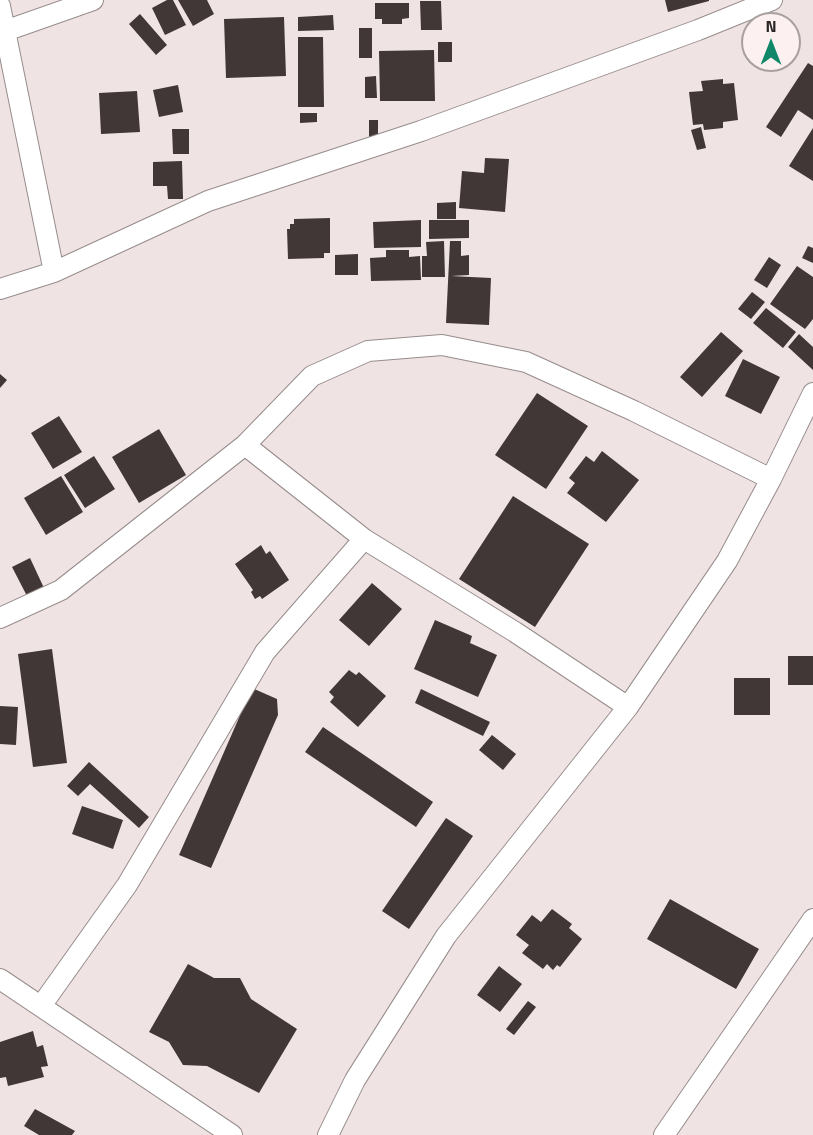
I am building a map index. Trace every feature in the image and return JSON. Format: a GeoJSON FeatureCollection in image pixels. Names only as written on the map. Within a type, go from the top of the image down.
{"type":"FeatureCollection","features":[{"type":"Feature","properties":{"kind":"street"},"geometry":{"type":"LineString","coordinates":[[5,31],[93,0]]}},
{"type":"Feature","properties":{"kind":"street"},"geometry":{"type":"LineString","coordinates":[[0,289],[54,272],[208,201],[421,131],[698,30],[772,0]]}},
{"type":"Feature","properties":{"kind":"street"},"geometry":{"type":"LineString","coordinates":[[0,6],[54,272]]}},
{"type":"Feature","properties":{"kind":"street"},"geometry":{"type":"LineString","coordinates":[[0,618],[61,590],[245,445],[312,376],[368,351],[442,345],[526,362],[634,411],[771,479]]}},
{"type":"Feature","properties":{"kind":"street"},"geometry":{"type":"LineString","coordinates":[[328,1135],[355,1080],[446,936],[628,707],[727,561],[771,479],[813,393]]}},
{"type":"Feature","properties":{"kind":"street"},"geometry":{"type":"LineString","coordinates":[[245,445],[364,539],[515,632],[628,707]]}},
{"type":"Feature","properties":{"kind":"street"},"geometry":{"type":"LineString","coordinates":[[41,1006],[127,885],[266,652],[364,539]]}},
{"type":"Feature","properties":{"kind":"street"},"geometry":{"type":"LineString","coordinates":[[664,1135],[813,919]]}},
{"type":"Feature","properties":{"kind":"street"},"geometry":{"type":"LineString","coordinates":[[0,979],[232,1135]]}},
{"type":"Feature","properties":{"kind":"building"},"geometry":{"type":"Polygon","coordinates":[[[167,0],[173,0],[186,25],[165,35],[152,8],[167,0]]]}},
{"type":"Feature","properties":{"kind":"building"},"geometry":{"type":"Polygon","coordinates":[[[178,0],[207,0],[214,14],[193,26],[178,0]]]}},
{"type":"Feature","properties":{"kind":"building"},"geometry":{"type":"Polygon","coordinates":[[[665,0],[709,0],[709,1],[668,12],[665,0]]]}},
{"type":"Feature","properties":{"kind":"building"},"geometry":{"type":"Polygon","coordinates":[[[420,1],[441,1],[442,30],[421,30],[420,1]]]}},
{"type":"Feature","properties":{"kind":"building"},"geometry":{"type":"Polygon","coordinates":[[[375,3],[409,3],[409,18],[402,19],[402,24],[382,24],[382,19],[375,19],[375,3]]]}},
{"type":"Feature","properties":{"kind":"building"},"geometry":{"type":"Polygon","coordinates":[[[140,14],[167,45],[156,55],[129,24],[140,14]]]}},
{"type":"Feature","properties":{"kind":"building"},"geometry":{"type":"Polygon","coordinates":[[[333,15],[334,30],[298,31],[298,17],[333,15]]]}},
{"type":"Feature","properties":{"kind":"building"},"geometry":{"type":"Polygon","coordinates":[[[284,17],[286,76],[226,78],[224,19],[284,17]]]}},
{"type":"Feature","properties":{"kind":"building"},"geometry":{"type":"Polygon","coordinates":[[[359,28],[372,28],[372,58],[359,58],[359,28]]]}},
{"type":"Feature","properties":{"kind":"building"},"geometry":{"type":"Polygon","coordinates":[[[298,37],[323,37],[324,107],[298,107],[298,37]]]}},
{"type":"Feature","properties":{"kind":"building"},"geometry":{"type":"Polygon","coordinates":[[[438,42],[452,42],[452,62],[438,62],[438,42]]]}},
{"type":"Feature","properties":{"kind":"building"},"geometry":{"type":"Polygon","coordinates":[[[434,50],[435,101],[380,101],[379,51],[434,50]]]}},
{"type":"Feature","properties":{"kind":"building"},"geometry":{"type":"Polygon","coordinates":[[[808,63],[813,66],[813,120],[798,110],[781,137],[766,127],[808,63]]]}},
{"type":"Feature","properties":{"kind":"building"},"geometry":{"type":"Polygon","coordinates":[[[376,76],[377,98],[365,98],[365,77],[376,76]]]}},
{"type":"Feature","properties":{"kind":"building"},"geometry":{"type":"Polygon","coordinates":[[[723,79],[723,84],[734,83],[738,120],[723,122],[723,128],[704,130],[703,124],[693,125],[689,92],[703,91],[701,81],[723,79]]]}},
{"type":"Feature","properties":{"kind":"building"},"geometry":{"type":"Polygon","coordinates":[[[178,85],[183,112],[159,117],[153,90],[178,85]]]}},
{"type":"Feature","properties":{"kind":"building"},"geometry":{"type":"Polygon","coordinates":[[[137,91],[140,132],[101,134],[99,93],[137,91]]]}},
{"type":"Feature","properties":{"kind":"building"},"geometry":{"type":"Polygon","coordinates":[[[300,113],[317,113],[317,122],[300,123],[300,113]]]}},
{"type":"Feature","properties":{"kind":"building"},"geometry":{"type":"Polygon","coordinates":[[[369,120],[378,120],[378,140],[369,140],[369,120]]]}},
{"type":"Feature","properties":{"kind":"building"},"geometry":{"type":"Polygon","coordinates":[[[701,127],[706,148],[697,150],[691,130],[701,127]]]}},
{"type":"Feature","properties":{"kind":"building"},"geometry":{"type":"Polygon","coordinates":[[[813,128],[813,181],[789,166],[813,128]]]}},
{"type":"Feature","properties":{"kind":"building"},"geometry":{"type":"Polygon","coordinates":[[[172,129],[189,129],[189,154],[173,154],[172,129]]]}},
{"type":"Feature","properties":{"kind":"building"},"geometry":{"type":"Polygon","coordinates":[[[485,158],[509,159],[505,212],[459,208],[462,171],[484,173],[485,158]]]}},
{"type":"Feature","properties":{"kind":"building"},"geometry":{"type":"Polygon","coordinates":[[[182,161],[183,199],[168,199],[167,186],[153,186],[153,162],[182,161]]]}},
{"type":"Feature","properties":{"kind":"building"},"geometry":{"type":"Polygon","coordinates":[[[456,202],[456,219],[437,219],[437,203],[456,202]]]}},
{"type":"Feature","properties":{"kind":"building"},"geometry":{"type":"Polygon","coordinates":[[[330,218],[330,253],[324,253],[324,258],[288,259],[287,229],[290,229],[290,224],[294,224],[294,219],[330,218]]]}},
{"type":"Feature","properties":{"kind":"building"},"geometry":{"type":"Polygon","coordinates":[[[421,220],[421,247],[374,248],[373,222],[421,220]]]}},
{"type":"Feature","properties":{"kind":"building"},"geometry":{"type":"Polygon","coordinates":[[[429,220],[469,220],[469,238],[429,239],[429,220]]]}},
{"type":"Feature","properties":{"kind":"building"},"geometry":{"type":"Polygon","coordinates":[[[444,241],[445,277],[422,277],[422,256],[427,256],[426,242],[444,241]]]}},
{"type":"Feature","properties":{"kind":"building"},"geometry":{"type":"Polygon","coordinates":[[[450,241],[461,241],[461,256],[469,255],[469,275],[451,276],[491,278],[489,325],[446,323],[450,241]]]}},
{"type":"Feature","properties":{"kind":"building"},"geometry":{"type":"Polygon","coordinates":[[[808,246],[813,248],[813,263],[802,258],[808,246]]]}},
{"type":"Feature","properties":{"kind":"building"},"geometry":{"type":"Polygon","coordinates":[[[386,250],[409,250],[409,257],[420,256],[421,280],[371,281],[370,258],[386,257],[386,250]]]}},
{"type":"Feature","properties":{"kind":"building"},"geometry":{"type":"Polygon","coordinates":[[[358,254],[358,275],[335,275],[335,255],[358,254]]]}},
{"type":"Feature","properties":{"kind":"building"},"geometry":{"type":"Polygon","coordinates":[[[769,257],[781,265],[767,288],[754,280],[769,257]]]}},
{"type":"Feature","properties":{"kind":"building"},"geometry":{"type":"Polygon","coordinates":[[[797,266],[813,277],[813,319],[805,329],[770,304],[797,266]]]}},
{"type":"Feature","properties":{"kind":"building"},"geometry":{"type":"Polygon","coordinates":[[[752,292],[765,302],[751,319],[738,309],[752,292]]]}},
{"type":"Feature","properties":{"kind":"building"},"geometry":{"type":"Polygon","coordinates":[[[766,308],[796,332],[783,348],[753,323],[766,308]]]}},
{"type":"Feature","properties":{"kind":"building"},"geometry":{"type":"Polygon","coordinates":[[[721,332],[743,351],[702,397],[680,377],[721,332]]]}},
{"type":"Feature","properties":{"kind":"building"},"geometry":{"type":"Polygon","coordinates":[[[799,334],[813,347],[813,370],[788,347],[799,334]]]}},
{"type":"Feature","properties":{"kind":"building"},"geometry":{"type":"Polygon","coordinates":[[[743,359],[780,377],[761,414],[725,396],[743,359]]]}},
{"type":"Feature","properties":{"kind":"building"},"geometry":{"type":"Polygon","coordinates":[[[0,374],[7,380],[0,388],[0,374]]]}},
{"type":"Feature","properties":{"kind":"building"},"geometry":{"type":"Polygon","coordinates":[[[537,393],[588,426],[546,489],[495,455],[537,393]]]}},
{"type":"Feature","properties":{"kind":"building"},"geometry":{"type":"Polygon","coordinates":[[[59,416],[82,452],[53,469],[31,433],[59,416]]]}},
{"type":"Feature","properties":{"kind":"building"},"geometry":{"type":"Polygon","coordinates":[[[159,429],[186,475],[139,503],[112,457],[159,429]]]}},
{"type":"Feature","properties":{"kind":"building"},"geometry":{"type":"Polygon","coordinates":[[[602,451],[639,480],[606,522],[567,493],[575,483],[569,478],[586,456],[594,462],[602,451]]]}},
{"type":"Feature","properties":{"kind":"building"},"geometry":{"type":"Polygon","coordinates":[[[94,456],[115,489],[85,508],[64,475],[94,456]]]}},
{"type":"Feature","properties":{"kind":"building"},"geometry":{"type":"Polygon","coordinates":[[[61,476],[83,512],[46,535],[24,498],[61,476]]]}},
{"type":"Feature","properties":{"kind":"building"},"geometry":{"type":"Polygon","coordinates":[[[513,496],[589,544],[535,627],[459,579],[513,496]]]}},
{"type":"Feature","properties":{"kind":"building"},"geometry":{"type":"Polygon","coordinates":[[[261,545],[266,554],[270,551],[289,580],[262,599],[260,596],[255,599],[251,592],[253,590],[235,564],[261,545]]]}},
{"type":"Feature","properties":{"kind":"building"},"geometry":{"type":"Polygon","coordinates":[[[30,558],[44,588],[27,596],[12,567],[30,558]]]}},
{"type":"Feature","properties":{"kind":"building"},"geometry":{"type":"Polygon","coordinates":[[[372,583],[402,609],[369,646],[339,620],[372,583]]]}},
{"type":"Feature","properties":{"kind":"building"},"geometry":{"type":"Polygon","coordinates":[[[435,620],[472,636],[470,643],[497,655],[478,697],[414,669],[435,620]]]}},
{"type":"Feature","properties":{"kind":"building"},"geometry":{"type":"Polygon","coordinates":[[[52,649],[67,763],[33,767],[18,654],[52,649]]]}},
{"type":"Feature","properties":{"kind":"building"},"geometry":{"type":"Polygon","coordinates":[[[788,656],[813,656],[813,685],[788,685],[788,656]]]}},
{"type":"Feature","properties":{"kind":"building"},"geometry":{"type":"Polygon","coordinates":[[[349,670],[356,675],[359,672],[386,696],[358,727],[330,702],[334,697],[329,692],[349,670]]]}},
{"type":"Feature","properties":{"kind":"building"},"geometry":{"type":"Polygon","coordinates":[[[734,678],[770,678],[770,715],[734,715],[734,678]]]}},
{"type":"Feature","properties":{"kind":"building"},"geometry":{"type":"Polygon","coordinates":[[[252,688],[277,699],[278,715],[211,868],[179,855],[252,688]]]}},
{"type":"Feature","properties":{"kind":"building"},"geometry":{"type":"Polygon","coordinates":[[[421,689],[490,722],[483,736],[415,703],[421,689]]]}},
{"type":"Feature","properties":{"kind":"building"},"geometry":{"type":"Polygon","coordinates":[[[0,706],[18,707],[16,745],[0,744],[0,706]]]}},
{"type":"Feature","properties":{"kind":"building"},"geometry":{"type":"Polygon","coordinates":[[[323,727],[433,802],[416,827],[305,752],[323,727]]]}},
{"type":"Feature","properties":{"kind":"building"},"geometry":{"type":"Polygon","coordinates":[[[492,735],[516,754],[503,770],[479,750],[492,735]]]}},
{"type":"Feature","properties":{"kind":"building"},"geometry":{"type":"Polygon","coordinates":[[[89,762],[149,817],[139,828],[90,784],[78,796],[67,786],[89,762]]]}},
{"type":"Feature","properties":{"kind":"building"},"geometry":{"type":"Polygon","coordinates":[[[82,806],[123,820],[113,849],[72,834],[82,806]]]}},
{"type":"Feature","properties":{"kind":"building"},"geometry":{"type":"Polygon","coordinates":[[[446,818],[473,836],[409,929],[382,911],[446,818]]]}},
{"type":"Feature","properties":{"kind":"building"},"geometry":{"type":"Polygon","coordinates":[[[670,899],[759,949],[736,989],[647,939],[670,899]]]}},
{"type":"Feature","properties":{"kind":"building"},"geometry":{"type":"Polygon","coordinates":[[[552,909],[572,924],[569,928],[582,939],[560,967],[557,965],[553,970],[547,964],[543,969],[522,953],[529,945],[516,935],[532,915],[541,922],[552,909]]]}},
{"type":"Feature","properties":{"kind":"building"},"geometry":{"type":"Polygon","coordinates":[[[188,964],[214,978],[240,978],[251,999],[297,1029],[259,1093],[207,1066],[183,1065],[169,1042],[149,1032],[188,964]]]}},
{"type":"Feature","properties":{"kind":"building"},"geometry":{"type":"Polygon","coordinates":[[[499,966],[522,984],[500,1012],[477,995],[499,966]]]}},
{"type":"Feature","properties":{"kind":"building"},"geometry":{"type":"Polygon","coordinates":[[[528,1001],[536,1007],[514,1035],[506,1029],[528,1001]]]}},
{"type":"Feature","properties":{"kind":"building"},"geometry":{"type":"Polygon","coordinates":[[[33,1031],[37,1047],[43,1045],[48,1066],[41,1067],[44,1077],[8,1086],[6,1077],[0,1078],[0,1042],[33,1031]]]}},
{"type":"Feature","properties":{"kind":"building"},"geometry":{"type":"Polygon","coordinates":[[[35,1109],[75,1131],[72,1135],[39,1135],[24,1126],[35,1109]]]}}]}
